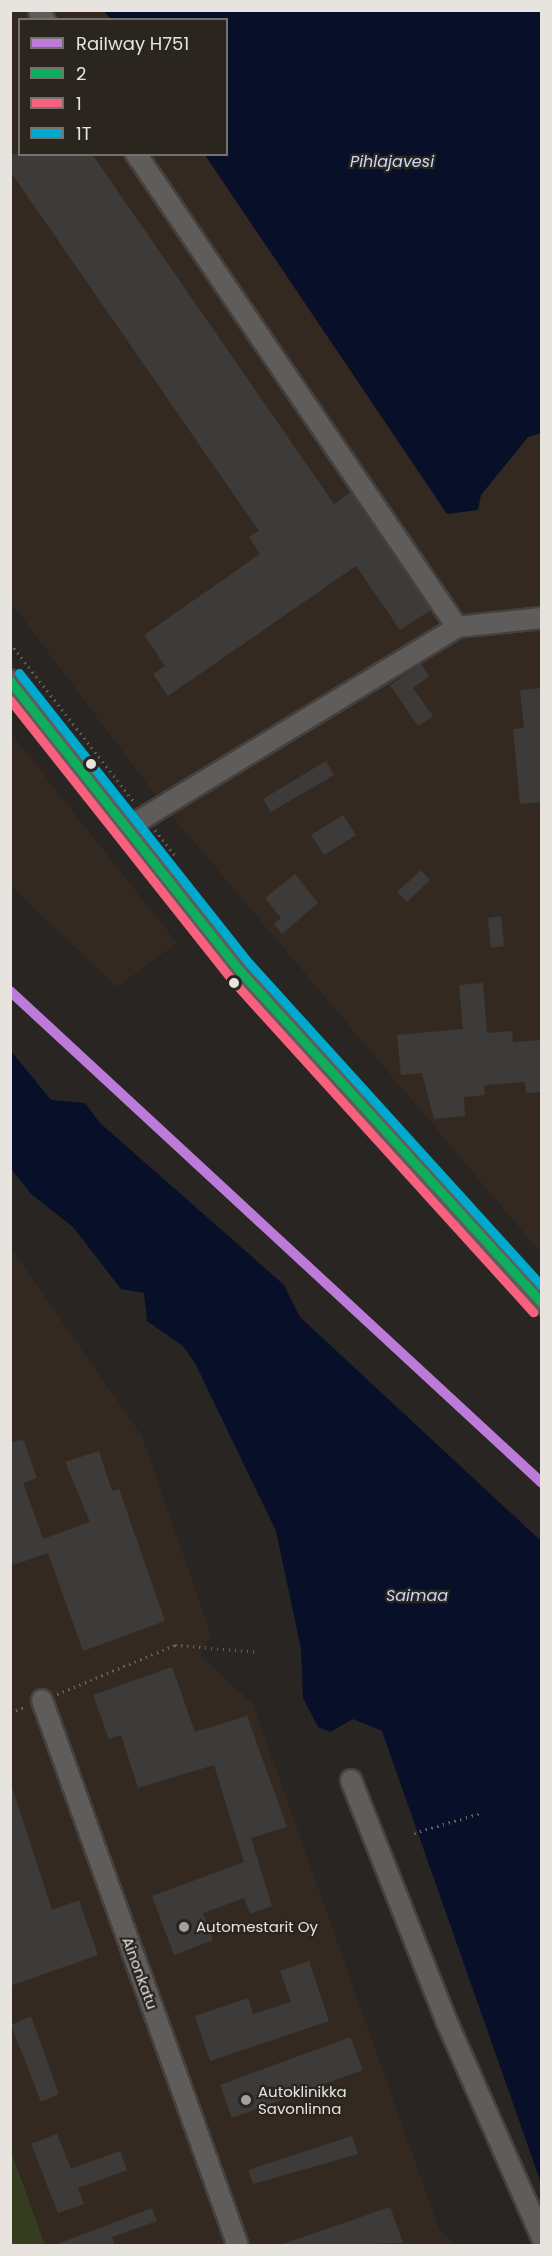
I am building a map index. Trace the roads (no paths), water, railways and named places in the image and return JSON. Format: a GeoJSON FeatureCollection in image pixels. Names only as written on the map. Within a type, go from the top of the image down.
{"type":"FeatureCollection","features":[{"type":"Feature","properties":{"kind":"street"},"geometry":{"type":"LineString","coordinates":[[137,156],[457,627]]}},
{"type":"Feature","properties":{"kind":"street"},"geometry":{"type":"LineString","coordinates":[[127,828],[457,627],[542,618]]}},
{"type":"Feature","properties":{"kind":"street"},"geometry":{"type":"LineString","coordinates":[[10,680],[240,971],[542,1304]]}},
{"type":"Feature","properties":{"kind":"street","name":"Ainonkatu"},"geometry":{"type":"LineString","coordinates":[[42,1700],[237,2246]]}},
{"type":"Feature","properties":{"kind":"street"},"geometry":{"type":"LineString","coordinates":[[351,1780],[446,2020],[542,2238]]}},
{"type":"Feature","properties":{"kind":"water","name":"Pihlajavesi"},"geometry":{"type":"Polygon","coordinates":[[[104,11],[541,11],[541,433],[528,437],[481,495],[478,510],[447,514],[206,156],[228,156],[228,18],[110,18],[104,11]]]}},
{"type":"Feature","properties":{"kind":"water","name":"Saimaa"},"geometry":{"type":"Polygon","coordinates":[[[10,1050],[51,1100],[85,1103],[100,1123],[284,1285],[300,1317],[541,1541],[541,2183],[382,1731],[353,1719],[330,1732],[318,1727],[303,1698],[301,1649],[276,1531],[195,1363],[183,1346],[147,1321],[144,1293],[121,1289],[73,1227],[31,1194],[11,1169],[10,1050]]]}},
{"type":"Feature","properties":{"kind":"rail line","name":"H751"},"geometry":{"type":"LineString","coordinates":[[10,991],[542,1483]]}},
{"type":"Feature","properties":{"kind":"place","name":"Automestarit Oy"},"geometry":{"type":"Point","coordinates":[184,1927]}},
{"type":"Feature","properties":{"kind":"place","name":"Autoklinikka Savonlinna"},"geometry":{"type":"Point","coordinates":[246,2100]}}]}
